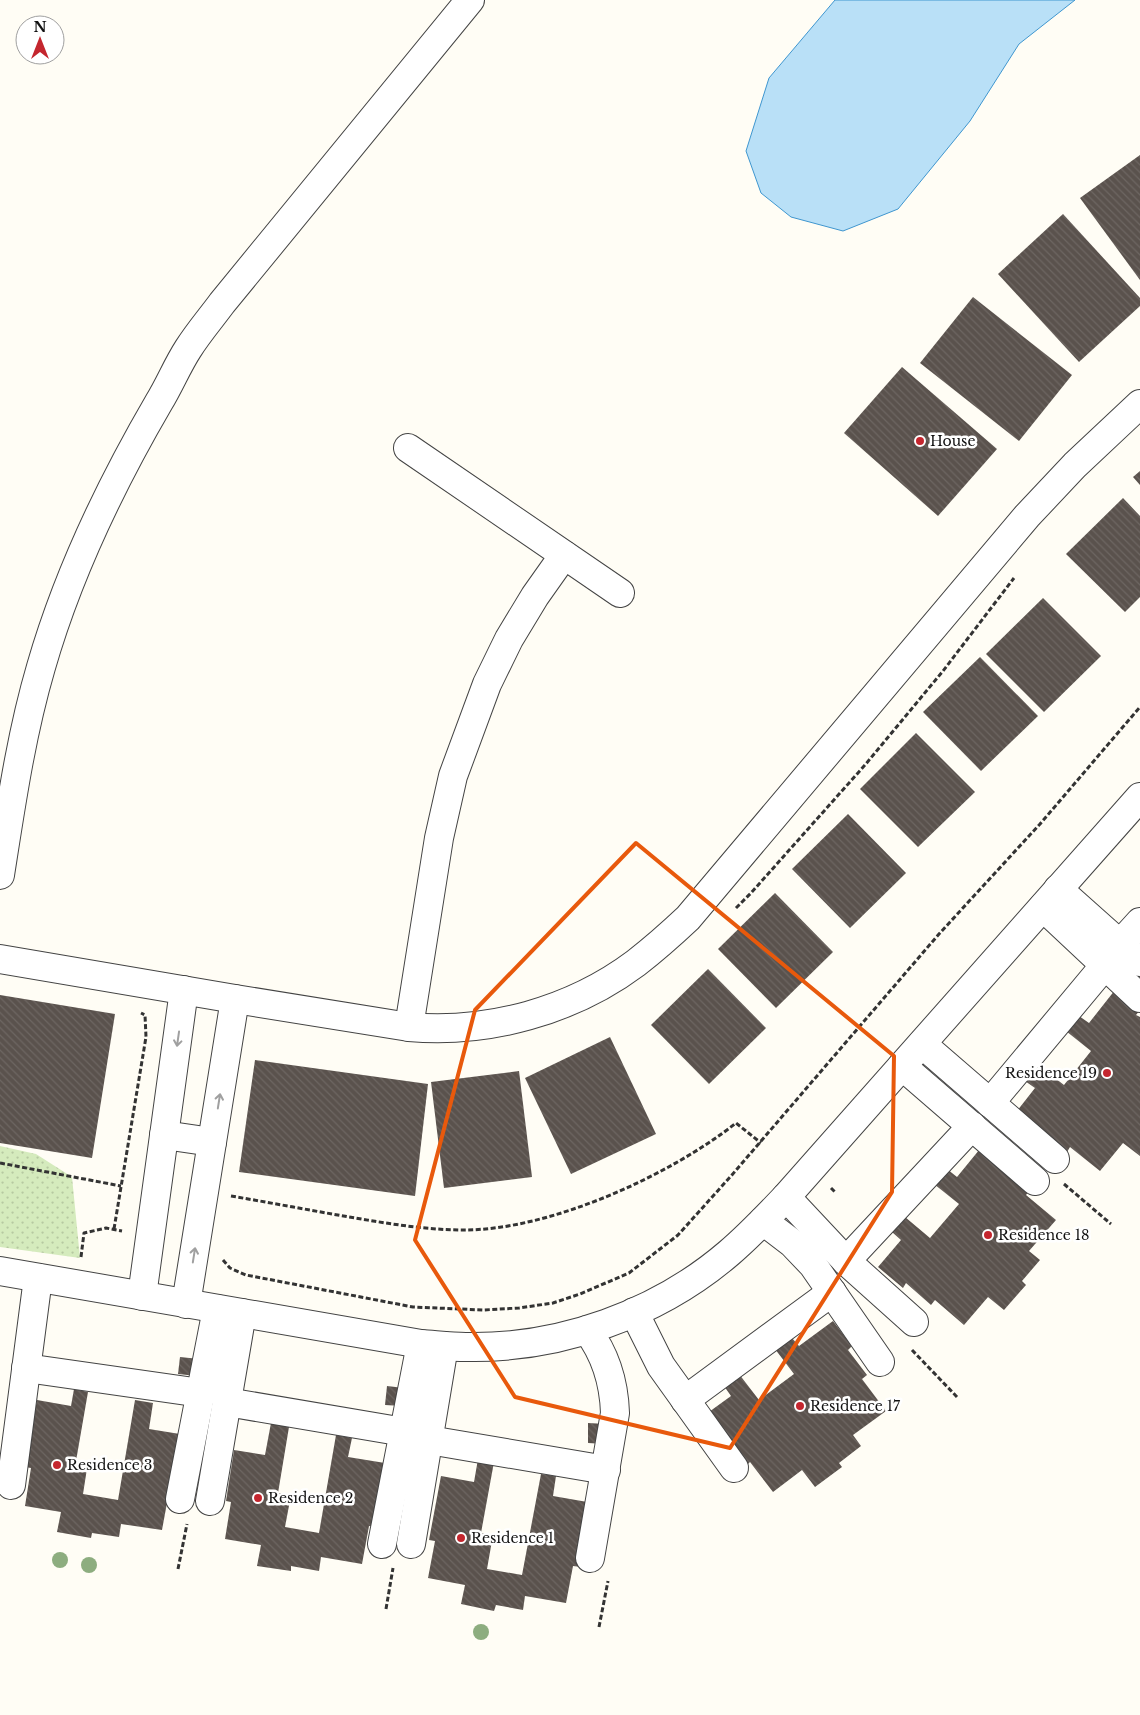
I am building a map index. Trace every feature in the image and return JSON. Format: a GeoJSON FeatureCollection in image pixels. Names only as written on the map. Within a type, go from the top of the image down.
{"type":"FeatureCollection","features":[{"type":"Feature","properties":{"kind":"street"},"geometry":{"type":"LineString","coordinates":[[0,875],[14,782],[26,724],[44,658],[80,556],[104,502],[131,450],[188,349],[222,303],[470,0]]}},
{"type":"Feature","properties":{"kind":"street"},"geometry":{"type":"LineString","coordinates":[[0,958],[235,999],[409,1027],[437,1029],[472,1027],[507,1021],[541,1012],[574,999],[606,983],[635,964],[688,918],[1028,516],[1074,465],[1140,404]]}},
{"type":"Feature","properties":{"kind":"street"},"geometry":{"type":"LineString","coordinates":[[408,448],[620,593]]}},
{"type":"Feature","properties":{"kind":"street"},"geometry":{"type":"LineString","coordinates":[[409,1027],[438,838],[452,776],[487,684],[509,639],[535,596],[564,554]]}},
{"type":"Feature","properties":{"kind":"street"},"geometry":{"type":"LineString","coordinates":[[0,1271],[433,1345],[499,1346],[547,1340],[587,1330],[634,1312],[668,1296],[699,1276],[729,1253],[763,1221],[1140,797]]}},
{"type":"Feature","properties":{"kind":"street"},"geometry":{"type":"LineString","coordinates":[[1051,898],[1112,955],[1140,998]]}},
{"type":"Feature","properties":{"kind":"street"},"geometry":{"type":"LineString","coordinates":[[990,1103],[1140,922]]}},
{"type":"Feature","properties":{"kind":"street"},"geometry":{"type":"LineString","coordinates":[[1112,955],[1140,962]]}},
{"type":"Feature","properties":{"kind":"street"},"geometry":{"type":"LineString","coordinates":[[142,1296],[184,990]]}},
{"type":"Feature","properties":{"kind":"street"},"geometry":{"type":"LineString","coordinates":[[186,1304],[235,999]]}},
{"type":"Feature","properties":{"kind":"street"},"geometry":{"type":"LineString","coordinates":[[922,1044],[1056,1159]]}},
{"type":"Feature","properties":{"kind":"street"},"geometry":{"type":"LineString","coordinates":[[902,1066],[1035,1181]]}},
{"type":"Feature","properties":{"kind":"street"},"geometry":{"type":"LineString","coordinates":[[846,1261],[972,1126]]}},
{"type":"Feature","properties":{"kind":"street"},"geometry":{"type":"LineString","coordinates":[[164,1135],[212,1142]]}},
{"type":"Feature","properties":{"kind":"street"},"geometry":{"type":"LineString","coordinates":[[786,1197],[846,1261],[914,1322]]}},
{"type":"Feature","properties":{"kind":"street"},"geometry":{"type":"LineString","coordinates":[[763,1221],[803,1253],[880,1362]]}},
{"type":"Feature","properties":{"kind":"street"},"geometry":{"type":"LineString","coordinates":[[11,1485],[38,1278]]}},
{"type":"Feature","properties":{"kind":"street"},"geometry":{"type":"LineString","coordinates":[[685,1400],[832,1292]]}},
{"type":"Feature","properties":{"kind":"street"},"geometry":{"type":"LineString","coordinates":[[180,1499],[201,1394],[229,1311]]}},
{"type":"Feature","properties":{"kind":"street"},"geometry":{"type":"LineString","coordinates":[[210,1502],[227,1402],[229,1311]]}},
{"type":"Feature","properties":{"kind":"street"},"geometry":{"type":"LineString","coordinates":[[634,1312],[651,1348],[685,1400],[734,1468]]}},
{"type":"Feature","properties":{"kind":"street"},"geometry":{"type":"LineString","coordinates":[[587,1330],[602,1353],[612,1381],[614,1397],[613,1430],[590,1558]]}},
{"type":"Feature","properties":{"kind":"street"},"geometry":{"type":"LineString","coordinates":[[382,1544],[416,1436],[433,1345]]}},
{"type":"Feature","properties":{"kind":"street"},"geometry":{"type":"LineString","coordinates":[[26,1368],[201,1394]]}},
{"type":"Feature","properties":{"kind":"street"},"geometry":{"type":"LineString","coordinates":[[227,1402],[606,1470]]}},
{"type":"Feature","properties":{"kind":"street"},"geometry":{"type":"LineString","coordinates":[[411,1544],[416,1436]]}},
{"type":"Feature","properties":{"kind":"path"},"geometry":{"type":"LineString","coordinates":[[730,914],[751,894],[865,765],[943,671],[1020,571]]}},
{"type":"Feature","properties":{"kind":"path"},"geometry":{"type":"LineString","coordinates":[[219,1254],[230,1268],[246,1275],[413,1307],[484,1310],[520,1308],[552,1303],[580,1294],[629,1273],[678,1235],[760,1144],[939,934],[1040,824],[1140,707]]}},
{"type":"Feature","properties":{"kind":"path"},"geometry":{"type":"LineString","coordinates":[[114,1229],[146,1037],[145,1015],[138,1011]]}},
{"type":"Feature","properties":{"kind":"path"},"geometry":{"type":"LineString","coordinates":[[223,1194],[411,1228],[466,1230],[524,1224],[576,1208],[622,1189],[675,1163],[719,1136],[736,1122],[760,1144]]}},
{"type":"Feature","properties":{"kind":"path"},"geometry":{"type":"LineString","coordinates":[[0,1162],[121,1186]]}},
{"type":"Feature","properties":{"kind":"path"},"geometry":{"type":"LineString","coordinates":[[80,1258],[84,1233],[106,1228],[130,1233]]}},
{"type":"Feature","properties":{"kind":"highlighted area"},"geometry":{"type":"Polygon","coordinates":[[[636,843],[894,1056],[892,1192],[730,1448],[515,1397],[415,1240],[475,1010],[636,843]]]}},
{"type":"Feature","properties":{"kind":"green space"},"geometry":{"type":"Polygon","coordinates":[[[0,1146],[36,1154],[72,1177],[80,1258],[0,1247],[0,1146]]]}},
{"type":"Feature","properties":{"kind":"water"},"geometry":{"type":"Polygon","coordinates":[[[835,0],[1075,0],[1019,44],[970,121],[898,209],[843,231],[791,217],[761,193],[746,151],[769,78],[835,0]]]}},
{"type":"Feature","properties":{"kind":"building"},"geometry":{"type":"Polygon","coordinates":[[[1140,155],[1140,280],[1080,198],[1140,155]]]}},
{"type":"Feature","properties":{"kind":"building"},"geometry":{"type":"Polygon","coordinates":[[[1063,214],[1140,298],[1140,306],[1079,362],[998,274],[1063,214]]]}},
{"type":"Feature","properties":{"kind":"building","name":"House"},"geometry":{"type":"Polygon","coordinates":[[[973,297],[1072,375],[1019,441],[920,363],[973,297]]]}},
{"type":"Feature","properties":{"kind":"building","name":"House"},"geometry":{"type":"Polygon","coordinates":[[[902,367],[997,449],[938,516],[844,433],[902,367]]]}},
{"type":"Feature","properties":{"kind":"building"},"geometry":{"type":"Polygon","coordinates":[[[1140,471],[1140,485],[1133,477],[1140,471]]]}},
{"type":"Feature","properties":{"kind":"building"},"geometry":{"type":"Polygon","coordinates":[[[1123,498],[1140,516],[1140,597],[1125,612],[1066,554],[1123,498]]]}},
{"type":"Feature","properties":{"kind":"building"},"geometry":{"type":"Polygon","coordinates":[[[1043,598],[1101,656],[1044,712],[986,654],[1043,598]]]}},
{"type":"Feature","properties":{"kind":"building"},"geometry":{"type":"Polygon","coordinates":[[[980,657],[1038,716],[981,771],[923,712],[980,657]]]}},
{"type":"Feature","properties":{"kind":"building"},"geometry":{"type":"Polygon","coordinates":[[[916,733],[975,792],[918,847],[860,789],[916,733]]]}},
{"type":"Feature","properties":{"kind":"building"},"geometry":{"type":"Polygon","coordinates":[[[848,814],[906,873],[850,928],[792,869],[848,814]]]}},
{"type":"Feature","properties":{"kind":"building"},"geometry":{"type":"Polygon","coordinates":[[[775,893],[833,952],[776,1008],[718,949],[775,893]]]}},
{"type":"Feature","properties":{"kind":"building"},"geometry":{"type":"Polygon","coordinates":[[[708,969],[766,1028],[709,1084],[651,1025],[708,969]]]}},
{"type":"Feature","properties":{"kind":"building","name":"Residence 19"},"geometry":{"type":"Polygon","coordinates":[[[1115,990],[1140,1010],[1136,1015],[1140,1017],[1140,1156],[1123,1143],[1100,1171],[1070,1147],[1067,1152],[1041,1131],[1013,1116],[1035,1088],[1025,1081],[1038,1065],[1064,1085],[1091,1051],[1066,1031],[1079,1016],[1089,1023],[1115,990]]]}},
{"type":"Feature","properties":{"kind":"building"},"geometry":{"type":"Polygon","coordinates":[[[0,995],[115,1014],[92,1158],[0,1143],[0,995]]]}},
{"type":"Feature","properties":{"kind":"building"},"geometry":{"type":"Polygon","coordinates":[[[610,1037],[656,1134],[571,1174],[525,1078],[610,1037]]]}},
{"type":"Feature","properties":{"kind":"building"},"geometry":{"type":"Polygon","coordinates":[[[255,1060],[428,1084],[415,1196],[239,1172],[255,1060]]]}},
{"type":"Feature","properties":{"kind":"building"},"geometry":{"type":"Polygon","coordinates":[[[519,1071],[532,1177],[444,1188],[431,1082],[519,1071]]]}},
{"type":"Feature","properties":{"kind":"building","name":"Residence 18"},"geometry":{"type":"Polygon","coordinates":[[[984,1144],[1030,1190],[1026,1195],[1056,1220],[1029,1251],[1040,1260],[1022,1281],[1026,1285],[1004,1310],[988,1297],[964,1325],[935,1300],[931,1305],[906,1283],[903,1288],[878,1267],[901,1240],[892,1232],[905,1217],[930,1238],[959,1204],[934,1184],[947,1169],[957,1177],[984,1144]]]}},
{"type":"Feature","properties":{"kind":"building","name":"Residence 17"},"geometry":{"type":"Polygon","coordinates":[[[833,1321],[852,1346],[848,1350],[867,1375],[862,1379],[886,1411],[853,1435],[861,1446],[839,1463],[842,1467],[815,1487],[802,1470],[773,1492],[750,1462],[746,1466],[702,1417],[731,1396],[724,1386],[739,1374],[759,1400],[794,1374],[775,1349],[791,1337],[799,1346],[833,1321]]]}},
{"type":"Feature","properties":{"kind":"building"},"geometry":{"type":"Polygon","coordinates":[[[180,1357],[199,1359],[197,1376],[178,1374],[180,1357]]]}},
{"type":"Feature","properties":{"kind":"building"},"geometry":{"type":"Polygon","coordinates":[[[387,1386],[404,1388],[402,1406],[385,1405],[387,1386]]]}},
{"type":"Feature","properties":{"kind":"building","name":"Residence 3"},"geometry":{"type":"Polygon","coordinates":[[[74,1389],[88,1392],[76,1461],[88,1462],[83,1494],[118,1500],[135,1400],[153,1403],[149,1429],[186,1435],[169,1492],[162,1530],[121,1524],[119,1537],[92,1533],[91,1538],[57,1532],[61,1512],[25,1506],[31,1468],[25,1467],[37,1400],[71,1406],[74,1389]]]}},
{"type":"Feature","properties":{"kind":"building","name":"Residence 2"},"geometry":{"type":"Polygon","coordinates":[[[271,1423],[289,1427],[278,1493],[291,1495],[285,1527],[319,1533],[336,1435],[352,1438],[348,1457],[385,1463],[375,1527],[369,1526],[362,1564],[321,1557],[319,1571],[291,1566],[291,1571],[257,1566],[261,1545],[225,1539],[231,1502],[226,1501],[234,1450],[265,1455],[271,1423]]]}},
{"type":"Feature","properties":{"kind":"building"},"geometry":{"type":"Polygon","coordinates":[[[588,1423],[606,1424],[605,1444],[588,1443],[588,1423]]]}},
{"type":"Feature","properties":{"kind":"building","name":"Residence 1"},"geometry":{"type":"Polygon","coordinates":[[[478,1459],[494,1462],[481,1533],[493,1535],[487,1569],[522,1575],[541,1474],[556,1476],[553,1496],[593,1503],[581,1567],[573,1566],[566,1603],[525,1596],[523,1610],[496,1605],[494,1611],[461,1604],[465,1585],[428,1578],[435,1541],[429,1540],[441,1476],[474,1482],[478,1459]]]}},
{"type":"Feature","properties":{"kind":"place","name":"House"},"geometry":{"type":"Point","coordinates":[920,441]}},
{"type":"Feature","properties":{"kind":"place","name":"Residence 19"},"geometry":{"type":"Point","coordinates":[1107,1073]}},
{"type":"Feature","properties":{"kind":"place","name":"Residence 18"},"geometry":{"type":"Point","coordinates":[988,1235]}},
{"type":"Feature","properties":{"kind":"place","name":"Residence 17"},"geometry":{"type":"Point","coordinates":[800,1406]}},
{"type":"Feature","properties":{"kind":"place","name":"Residence 3"},"geometry":{"type":"Point","coordinates":[57,1465]}},
{"type":"Feature","properties":{"kind":"place","name":"Residence 2"},"geometry":{"type":"Point","coordinates":[258,1498]}},
{"type":"Feature","properties":{"kind":"place","name":"Residence 1"},"geometry":{"type":"Point","coordinates":[461,1538]}}]}
